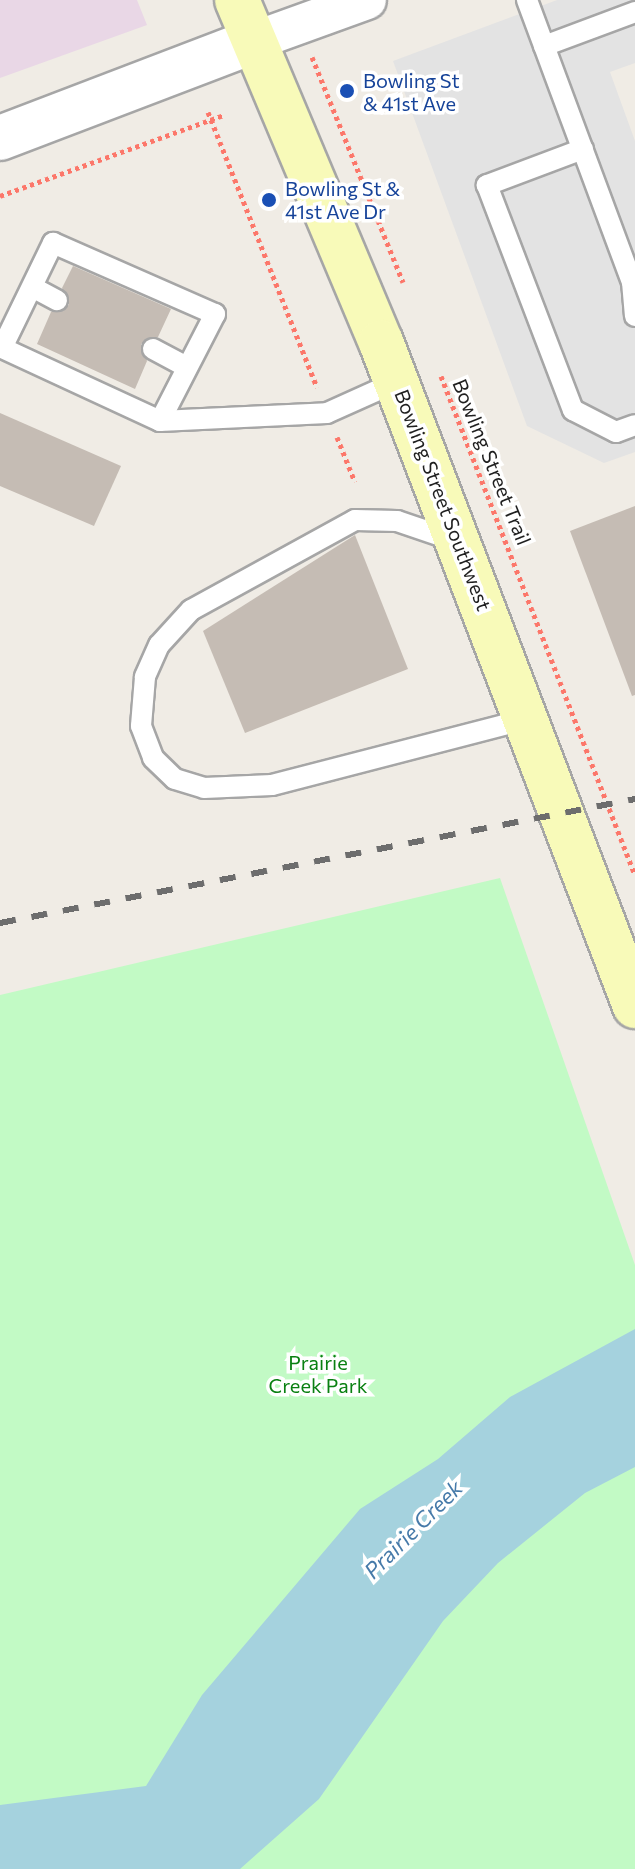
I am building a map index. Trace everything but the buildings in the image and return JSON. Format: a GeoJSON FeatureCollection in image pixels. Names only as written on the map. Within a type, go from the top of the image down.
{"type":"FeatureCollection","features":[{"type":"Feature","properties":{"kind":"main road","name":"Bowling Street Southwest"},"geometry":{"type":"LineString","coordinates":[[237,0],[396,382],[528,719],[635,1006]]}},
{"type":"Feature","properties":{"kind":"street"},"geometry":{"type":"LineString","coordinates":[[0,138],[367,0]]}},
{"type":"Feature","properties":{"kind":"lane"},"geometry":{"type":"LineString","coordinates":[[527,0],[632,282],[635,316]]}},
{"type":"Feature","properties":{"kind":"lane"},"geometry":{"type":"LineString","coordinates":[[544,46],[635,12]]}},
{"type":"Feature","properties":{"kind":"lane"},"geometry":{"type":"LineString","coordinates":[[583,149],[487,185],[573,410],[616,432],[635,425]]}},
{"type":"Feature","properties":{"kind":"lane"},"geometry":{"type":"LineString","coordinates":[[160,421],[215,314],[53,243],[34,288],[1,348],[160,421],[327,413],[396,382]]}},
{"type":"Feature","properties":{"kind":"lane"},"geometry":{"type":"LineString","coordinates":[[34,288],[57,300]]}},
{"type":"Feature","properties":{"kind":"lane"},"geometry":{"type":"LineString","coordinates":[[153,349],[187,367]]}},
{"type":"Feature","properties":{"kind":"lane"},"geometry":{"type":"LineString","coordinates":[[459,542],[397,521],[355,520],[191,610],[159,645],[145,677],[141,726],[149,748],[175,779],[204,788],[272,785],[528,719]]}},
{"type":"Feature","properties":{"kind":"path"},"geometry":{"type":"LineString","coordinates":[[315,63],[409,298]]}},
{"type":"Feature","properties":{"kind":"path"},"geometry":{"type":"LineString","coordinates":[[208,112],[355,482]]}},
{"type":"Feature","properties":{"kind":"path"},"geometry":{"type":"LineString","coordinates":[[0,196],[224,115]]}},
{"type":"Feature","properties":{"kind":"path","name":"Bowling Street Trail"},"geometry":{"type":"LineString","coordinates":[[439,372],[635,875]]}},
{"type":"Feature","properties":{"kind":"shaded area"},"geometry":{"type":"Polygon","coordinates":[[[0,0],[137,0],[147,25],[0,78],[0,0]]]}},
{"type":"Feature","properties":{"kind":"shaded area"},"geometry":{"type":"Polygon","coordinates":[[[557,0],[635,0],[635,63],[610,72],[635,141],[635,452],[604,463],[527,426],[393,61],[557,0]]]}},
{"type":"Feature","properties":{"kind":"green space","name":"Prairie Creek Park"},"geometry":{"type":"Polygon","coordinates":[[[500,878],[635,1265],[635,1869],[0,1869],[0,995],[500,878]]]}},
{"type":"Feature","properties":{"kind":"water","name":"Prairie Creek"},"geometry":{"type":"Polygon","coordinates":[[[635,1329],[635,1467],[585,1493],[498,1563],[443,1621],[319,1799],[240,1869],[0,1869],[0,1805],[146,1786],[202,1695],[360,1509],[438,1459],[510,1397],[635,1329]]]}},
{"type":"Feature","properties":{"kind":"railway"},"geometry":{"type":"LineString","coordinates":[[0,923],[635,799]]}},
{"type":"Feature","properties":{"kind":"place","name":"Bowling St & 41st Ave"},"geometry":{"type":"Point","coordinates":[347,91]}},
{"type":"Feature","properties":{"kind":"place","name":"Bowling St & 41st Ave Dr"},"geometry":{"type":"Point","coordinates":[269,200]}}]}
